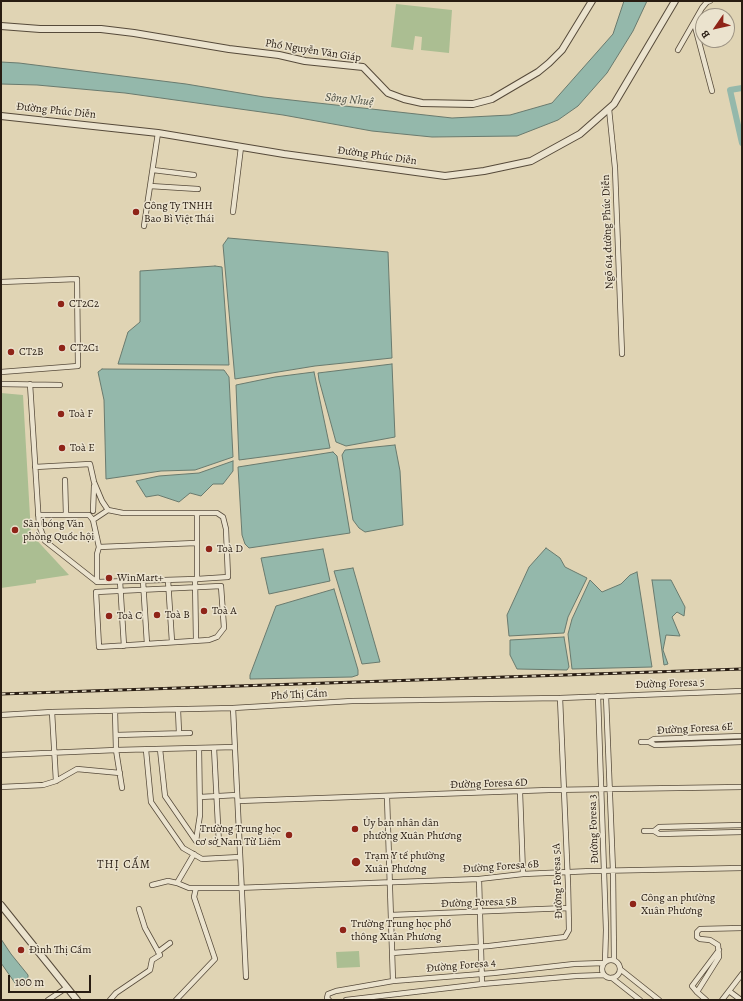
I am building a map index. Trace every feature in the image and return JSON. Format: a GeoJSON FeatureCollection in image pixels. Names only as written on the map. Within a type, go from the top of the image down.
{"type":"FeatureCollection","features":[{"type":"Feature","properties":{"kind":"street","name":"Phố Nguyễn Văn Giáp"},"geometry":{"type":"LineString","coordinates":[[1,26],[40,29],[101,29],[134,32],[229,49],[279,55],[306,61],[363,67],[388,93],[404,99],[422,103],[473,104],[492,99],[538,72],[549,63],[562,50],[592,1]]}},
{"type":"Feature","properties":{"kind":"street","name":"Đường Phúc Diễn"},"geometry":{"type":"LineString","coordinates":[[1,116],[158,133],[241,147],[446,176],[484,171],[532,161],[580,134],[609,109],[614,104],[675,1]]}},
{"type":"Feature","properties":{"kind":"street"},"geometry":{"type":"LineString","coordinates":[[678,50],[702,8],[707,2],[710,1]]}},
{"type":"Feature","properties":{"kind":"street"},"geometry":{"type":"LineString","coordinates":[[694,23],[712,91]]}},
{"type":"Feature","properties":{"kind":"street","name":"Ngõ 614 đường Phúc Diễn"},"geometry":{"type":"LineString","coordinates":[[609,109],[615,168],[622,354]]}},
{"type":"Feature","properties":{"kind":"street"},"geometry":{"type":"LineString","coordinates":[[144,226],[158,133]]}},
{"type":"Feature","properties":{"kind":"street"},"geometry":{"type":"LineString","coordinates":[[233,212],[241,147]]}},
{"type":"Feature","properties":{"kind":"street"},"geometry":{"type":"LineString","coordinates":[[153,170],[194,175]]}},
{"type":"Feature","properties":{"kind":"street"},"geometry":{"type":"LineString","coordinates":[[150,186],[198,189]]}},
{"type":"Feature","properties":{"kind":"street"},"geometry":{"type":"LineString","coordinates":[[1,282],[76,279],[78,366],[1,372]]}},
{"type":"Feature","properties":{"kind":"street"},"geometry":{"type":"LineString","coordinates":[[1,384],[60,385]]}},
{"type":"Feature","properties":{"kind":"street"},"geometry":{"type":"LineString","coordinates":[[30,384],[35,467],[38,515],[39,525],[45,541],[97,582],[228,577],[226,529],[223,517],[217,513],[123,513],[108,510],[102,501],[94,482],[90,464],[35,467]]}},
{"type":"Feature","properties":{"kind":"street"},"geometry":{"type":"LineString","coordinates":[[65,480],[66,515]]}},
{"type":"Feature","properties":{"kind":"street"},"geometry":{"type":"LineString","coordinates":[[93,511],[94,482]]}},
{"type":"Feature","properties":{"kind":"street"},"geometry":{"type":"LineString","coordinates":[[38,515],[89,515],[102,501]]}},
{"type":"Feature","properties":{"kind":"street"},"geometry":{"type":"LineString","coordinates":[[93,520],[108,510]]}},
{"type":"Feature","properties":{"kind":"street"},"geometry":{"type":"LineString","coordinates":[[196,640],[195,587],[197,513]]}},
{"type":"Feature","properties":{"kind":"street"},"geometry":{"type":"LineString","coordinates":[[89,515],[93,520],[99,547],[97,554],[97,582]]}},
{"type":"Feature","properties":{"kind":"street"},"geometry":{"type":"LineString","coordinates":[[99,547],[196,543]]}},
{"type":"Feature","properties":{"kind":"street"},"geometry":{"type":"LineString","coordinates":[[168,580],[172,642]]}},
{"type":"Feature","properties":{"kind":"street"},"geometry":{"type":"LineString","coordinates":[[120,581],[124,646]]}},
{"type":"Feature","properties":{"kind":"street"},"geometry":{"type":"LineString","coordinates":[[143,581],[147,644]]}},
{"type":"Feature","properties":{"kind":"street"},"geometry":{"type":"LineString","coordinates":[[221,586],[224,628],[217,637],[209,640],[99,647],[96,592],[195,587],[221,586]]}},
{"type":"Feature","properties":{"kind":"street","name":"Đường Foresa 5"},"geometry":{"type":"LineString","coordinates":[[598,696],[742,691]]}},
{"type":"Feature","properties":{"kind":"street","name":"Đường Foresa 3"},"geometry":{"type":"LineString","coordinates":[[598,696],[604,871],[604,962]]}},
{"type":"Feature","properties":{"kind":"street","name":"Phố Thị Cẩm"},"geometry":{"type":"LineString","coordinates":[[1,715],[52,712],[233,708],[352,701],[560,698],[598,696]]}},
{"type":"Feature","properties":{"kind":"street","name":"Đường Foresa 3"},"geometry":{"type":"LineString","coordinates":[[606,696],[614,871],[614,960]]}},
{"type":"Feature","properties":{"kind":"street","name":"Đường Foresa 5A"},"geometry":{"type":"LineString","coordinates":[[392,953],[481,947],[565,937],[569,930],[568,872],[560,698]]}},
{"type":"Feature","properties":{"kind":"street"},"geometry":{"type":"LineString","coordinates":[[233,708],[246,977]]}},
{"type":"Feature","properties":{"kind":"street"},"geometry":{"type":"LineString","coordinates":[[178,710],[179,733]]}},
{"type":"Feature","properties":{"kind":"street"},"geometry":{"type":"LineString","coordinates":[[115,711],[116,750],[122,788]]}},
{"type":"Feature","properties":{"kind":"street"},"geometry":{"type":"LineString","coordinates":[[52,712],[56,781]]}},
{"type":"Feature","properties":{"kind":"street"},"geometry":{"type":"LineString","coordinates":[[116,735],[190,733]]}},
{"type":"Feature","properties":{"kind":"street","name":"Đường Foresa 6E"},"geometry":{"type":"LineString","coordinates":[[649,742],[654,739],[742,736]]}},
{"type":"Feature","properties":{"kind":"street","name":"Đường Foresa 6E"},"geometry":{"type":"LineString","coordinates":[[641,742],[649,742],[655,745],[742,742]]}},
{"type":"Feature","properties":{"kind":"street"},"geometry":{"type":"LineString","coordinates":[[1,756],[116,750],[235,747]]}},
{"type":"Feature","properties":{"kind":"street"},"geometry":{"type":"LineString","coordinates":[[160,749],[165,796],[196,841],[200,815],[199,748]]}},
{"type":"Feature","properties":{"kind":"street"},"geometry":{"type":"LineString","coordinates":[[214,748],[219,844]]}},
{"type":"Feature","properties":{"kind":"street"},"geometry":{"type":"LineString","coordinates":[[146,750],[151,802],[183,848],[202,859],[240,858]]}},
{"type":"Feature","properties":{"kind":"street"},"geometry":{"type":"LineString","coordinates":[[1,787],[43,785],[56,781],[77,769],[120,773]]}},
{"type":"Feature","properties":{"kind":"street","name":"Đường Foresa 6D"},"geometry":{"type":"LineString","coordinates":[[238,801],[564,790],[742,787]]}},
{"type":"Feature","properties":{"kind":"street"},"geometry":{"type":"LineString","coordinates":[[520,792],[523,874]]}},
{"type":"Feature","properties":{"kind":"street"},"geometry":{"type":"LineString","coordinates":[[200,797],[237,795]]}},
{"type":"Feature","properties":{"kind":"street"},"geometry":{"type":"LineString","coordinates":[[387,796],[393,981]]}},
{"type":"Feature","properties":{"kind":"street"},"geometry":{"type":"LineString","coordinates":[[654,831],[659,827],[742,825]]}},
{"type":"Feature","properties":{"kind":"street"},"geometry":{"type":"LineString","coordinates":[[644,831],[654,831],[659,834],[742,832]]}},
{"type":"Feature","properties":{"kind":"street"},"geometry":{"type":"LineString","coordinates":[[152,885],[168,881],[177,883],[194,854]]}},
{"type":"Feature","properties":{"kind":"street","name":"Đường Foresa 6B"},"geometry":{"type":"LineString","coordinates":[[177,883],[189,888],[242,888],[479,878],[568,872],[742,868]]}},
{"type":"Feature","properties":{"kind":"street"},"geometry":{"type":"LineString","coordinates":[[479,878],[482,984]]}},
{"type":"Feature","properties":{"kind":"street"},"geometry":{"type":"LineString","coordinates":[[176,1000],[215,959],[194,897],[196,888]]}},
{"type":"Feature","properties":{"kind":"street"},"geometry":{"type":"LineString","coordinates":[[1,905],[77,1000]]}},
{"type":"Feature","properties":{"kind":"street","name":"Đường Foresa 5B"},"geometry":{"type":"LineString","coordinates":[[391,915],[568,908]]}},
{"type":"Feature","properties":{"kind":"street"},"geometry":{"type":"LineString","coordinates":[[110,1000],[116,993],[150,970],[152,960],[160,955],[145,928],[139,909]]}},
{"type":"Feature","properties":{"kind":"street"},"geometry":{"type":"LineString","coordinates":[[697,992],[719,957],[719,950],[718,945],[715,942],[697,937],[697,932],[700,929],[742,928]]}},
{"type":"Feature","properties":{"kind":"street"},"geometry":{"type":"LineString","coordinates":[[158,952],[170,944]]}},
{"type":"Feature","properties":{"kind":"street"},"geometry":{"type":"LineString","coordinates":[[706,1000],[692,986],[719,950]]}},
{"type":"Feature","properties":{"kind":"street"},"geometry":{"type":"LineString","coordinates":[[640,1000],[612,978],[604,975],[601,968],[604,962],[614,960],[620,969],[659,1000]]}},
{"type":"Feature","properties":{"kind":"street","name":"Đường Foresa 4"},"geometry":{"type":"LineString","coordinates":[[329,1000],[328,996],[330,992],[393,981],[604,962]]}},
{"type":"Feature","properties":{"kind":"street"},"geometry":{"type":"LineString","coordinates":[[612,978],[616,977],[620,969]]}},
{"type":"Feature","properties":{"kind":"street"},"geometry":{"type":"LineString","coordinates":[[722,1000],[742,974]]}},
{"type":"Feature","properties":{"kind":"street","name":"Đường Foresa 4"},"geometry":{"type":"LineString","coordinates":[[346,1000],[482,984],[604,975]]}},
{"type":"Feature","properties":{"kind":"street"},"geometry":{"type":"LineString","coordinates":[[48,1000],[66,988]]}},
{"type":"Feature","properties":{"kind":"street"},"geometry":{"type":"LineString","coordinates":[[729,991],[741,1000]]}},
{"type":"Feature","properties":{"kind":"green space"},"geometry":{"type":"Polygon","coordinates":[[[396,4],[452,10],[449,53],[421,50],[422,37],[415,36],[413,50],[391,47],[396,4]]]}},
{"type":"Feature","properties":{"kind":"green space"},"geometry":{"type":"Polygon","coordinates":[[[1,393],[23,395],[31,534],[69,575],[36,580],[36,583],[1,588],[1,393]]]}},
{"type":"Feature","properties":{"kind":"green space"},"geometry":{"type":"Polygon","coordinates":[[[359,951],[360,967],[337,968],[336,952],[359,951]]]}},
{"type":"Feature","properties":{"kind":"water"},"geometry":{"type":"Polygon","coordinates":[[[624,1],[647,1],[633,31],[607,73],[578,106],[558,120],[517,136],[432,137],[372,131],[283,115],[125,93],[37,85],[1,84],[1,62],[19,63],[186,84],[264,97],[452,118],[510,115],[552,103],[613,34],[624,1]]]}},
{"type":"Feature","properties":{"kind":"water"},"geometry":{"type":"Polygon","coordinates":[[[228,238],[388,252],[392,358],[315,366],[235,379],[223,245],[228,238]]]}},
{"type":"Feature","properties":{"kind":"water"},"geometry":{"type":"Polygon","coordinates":[[[215,266],[222,267],[229,365],[118,364],[128,332],[140,322],[140,271],[215,266]]]}},
{"type":"Feature","properties":{"kind":"water"},"geometry":{"type":"Polygon","coordinates":[[[392,364],[395,437],[346,446],[336,442],[318,373],[392,364]]]}},
{"type":"Feature","properties":{"kind":"water"},"geometry":{"type":"Polygon","coordinates":[[[102,369],[224,370],[229,377],[233,457],[195,470],[161,471],[106,479],[104,400],[98,372],[102,369]]]}},
{"type":"Feature","properties":{"kind":"water"},"geometry":{"type":"Polygon","coordinates":[[[314,372],[330,448],[239,460],[236,385],[275,377],[314,372]]]}},
{"type":"Feature","properties":{"kind":"water"},"geometry":{"type":"Polygon","coordinates":[[[395,445],[400,471],[403,525],[365,532],[359,528],[353,520],[342,455],[345,450],[395,445]]]}},
{"type":"Feature","properties":{"kind":"water"},"geometry":{"type":"Polygon","coordinates":[[[333,452],[337,456],[350,533],[249,548],[245,544],[242,535],[238,467],[333,452]]]}},
{"type":"Feature","properties":{"kind":"water"},"geometry":{"type":"Polygon","coordinates":[[[233,461],[233,471],[223,484],[213,484],[201,496],[190,493],[179,502],[158,495],[146,497],[136,481],[159,476],[199,473],[233,461]]]}},
{"type":"Feature","properties":{"kind":"water"},"geometry":{"type":"Polygon","coordinates":[[[546,548],[560,558],[565,567],[587,578],[568,617],[564,633],[509,636],[507,615],[529,567],[546,548]]]}},
{"type":"Feature","properties":{"kind":"water"},"geometry":{"type":"Polygon","coordinates":[[[323,549],[330,581],[269,594],[261,558],[323,549]]]}},
{"type":"Feature","properties":{"kind":"water"},"geometry":{"type":"Polygon","coordinates":[[[353,568],[380,662],[362,664],[334,571],[353,568]]]}},
{"type":"Feature","properties":{"kind":"water"},"geometry":{"type":"Polygon","coordinates":[[[637,572],[652,667],[572,669],[568,634],[572,619],[590,580],[602,592],[621,584],[630,575],[637,572]]]}},
{"type":"Feature","properties":{"kind":"water"},"geometry":{"type":"Polygon","coordinates":[[[652,580],[671,580],[685,607],[684,616],[677,612],[672,617],[680,636],[666,635],[663,650],[668,664],[664,665],[652,580]]]}},
{"type":"Feature","properties":{"kind":"water"},"geometry":{"type":"Polygon","coordinates":[[[334,589],[358,670],[358,675],[352,677],[250,679],[250,675],[276,606],[334,589]]]}},
{"type":"Feature","properties":{"kind":"water"},"geometry":{"type":"Polygon","coordinates":[[[564,637],[569,667],[567,670],[517,669],[510,655],[510,640],[564,637]]]}},
{"type":"Feature","properties":{"kind":"water"},"geometry":{"type":"Polygon","coordinates":[[[1,939],[28,975],[28,978],[19,985],[15,983],[1,963],[1,939]]]}},
{"type":"Feature","properties":{"kind":"waterway"},"geometry":{"type":"LineString","coordinates":[[742,88],[730,90],[742,143]]}},
{"type":"Feature","properties":{"kind":"railway"},"geometry":{"type":"LineString","coordinates":[[1,694],[742,669]]}},
{"type":"Feature","properties":{"kind":"place","name":"Công Ty TNHH Bao Bì Việt Thái"},"geometry":{"type":"Point","coordinates":[136,212]}},
{"type":"Feature","properties":{"kind":"place","name":"CT2C2"},"geometry":{"type":"Point","coordinates":[61,304]}},
{"type":"Feature","properties":{"kind":"place","name":"CT2C1"},"geometry":{"type":"Point","coordinates":[62,348]}},
{"type":"Feature","properties":{"kind":"place","name":"CT2B"},"geometry":{"type":"Point","coordinates":[11,352]}},
{"type":"Feature","properties":{"kind":"place","name":"Toà F"},"geometry":{"type":"Point","coordinates":[61,414]}},
{"type":"Feature","properties":{"kind":"place","name":"Toà E"},"geometry":{"type":"Point","coordinates":[62,448]}},
{"type":"Feature","properties":{"kind":"place","name":"Sân bóng Văn phòng Quốc hội"},"geometry":{"type":"Point","coordinates":[15,530]}},
{"type":"Feature","properties":{"kind":"place","name":"Toà D"},"geometry":{"type":"Point","coordinates":[209,549]}},
{"type":"Feature","properties":{"kind":"place","name":"WinMart+"},"geometry":{"type":"Point","coordinates":[109,578]}},
{"type":"Feature","properties":{"kind":"place","name":"Toà A"},"geometry":{"type":"Point","coordinates":[204,611]}},
{"type":"Feature","properties":{"kind":"place","name":"Toà B"},"geometry":{"type":"Point","coordinates":[157,615]}},
{"type":"Feature","properties":{"kind":"place","name":"Toà C"},"geometry":{"type":"Point","coordinates":[109,616]}},
{"type":"Feature","properties":{"kind":"place","name":"Ủy ban nhân dân phường Xuân Phương"},"geometry":{"type":"Point","coordinates":[355,829]}},
{"type":"Feature","properties":{"kind":"place","name":"Trường Trung học cơ sở Nam Từ Liêm"},"geometry":{"type":"Point","coordinates":[289,835]}},
{"type":"Feature","properties":{"kind":"place","name":"Trạm Y tế phường Xuân Phương"},"geometry":{"type":"Point","coordinates":[356,862]}},
{"type":"Feature","properties":{"kind":"place","name":"Công an phường Xuân Phương"},"geometry":{"type":"Point","coordinates":[633,904]}},
{"type":"Feature","properties":{"kind":"place","name":"Trường Trung học phổ thông Xuân Phương"},"geometry":{"type":"Point","coordinates":[343,930]}},
{"type":"Feature","properties":{"kind":"place","name":"Đình Thị Cấm"},"geometry":{"type":"Point","coordinates":[21,950]}},
{"type":"Feature","properties":{"kind":"district","name":"THỊ CẤM"},"geometry":{"type":"Point","coordinates":[124,865]}},
{"type":"Feature","properties":{"kind":"water label","name":"Sông Nhuệ"},"geometry":{"type":"Point","coordinates":[349,100]}}]}
